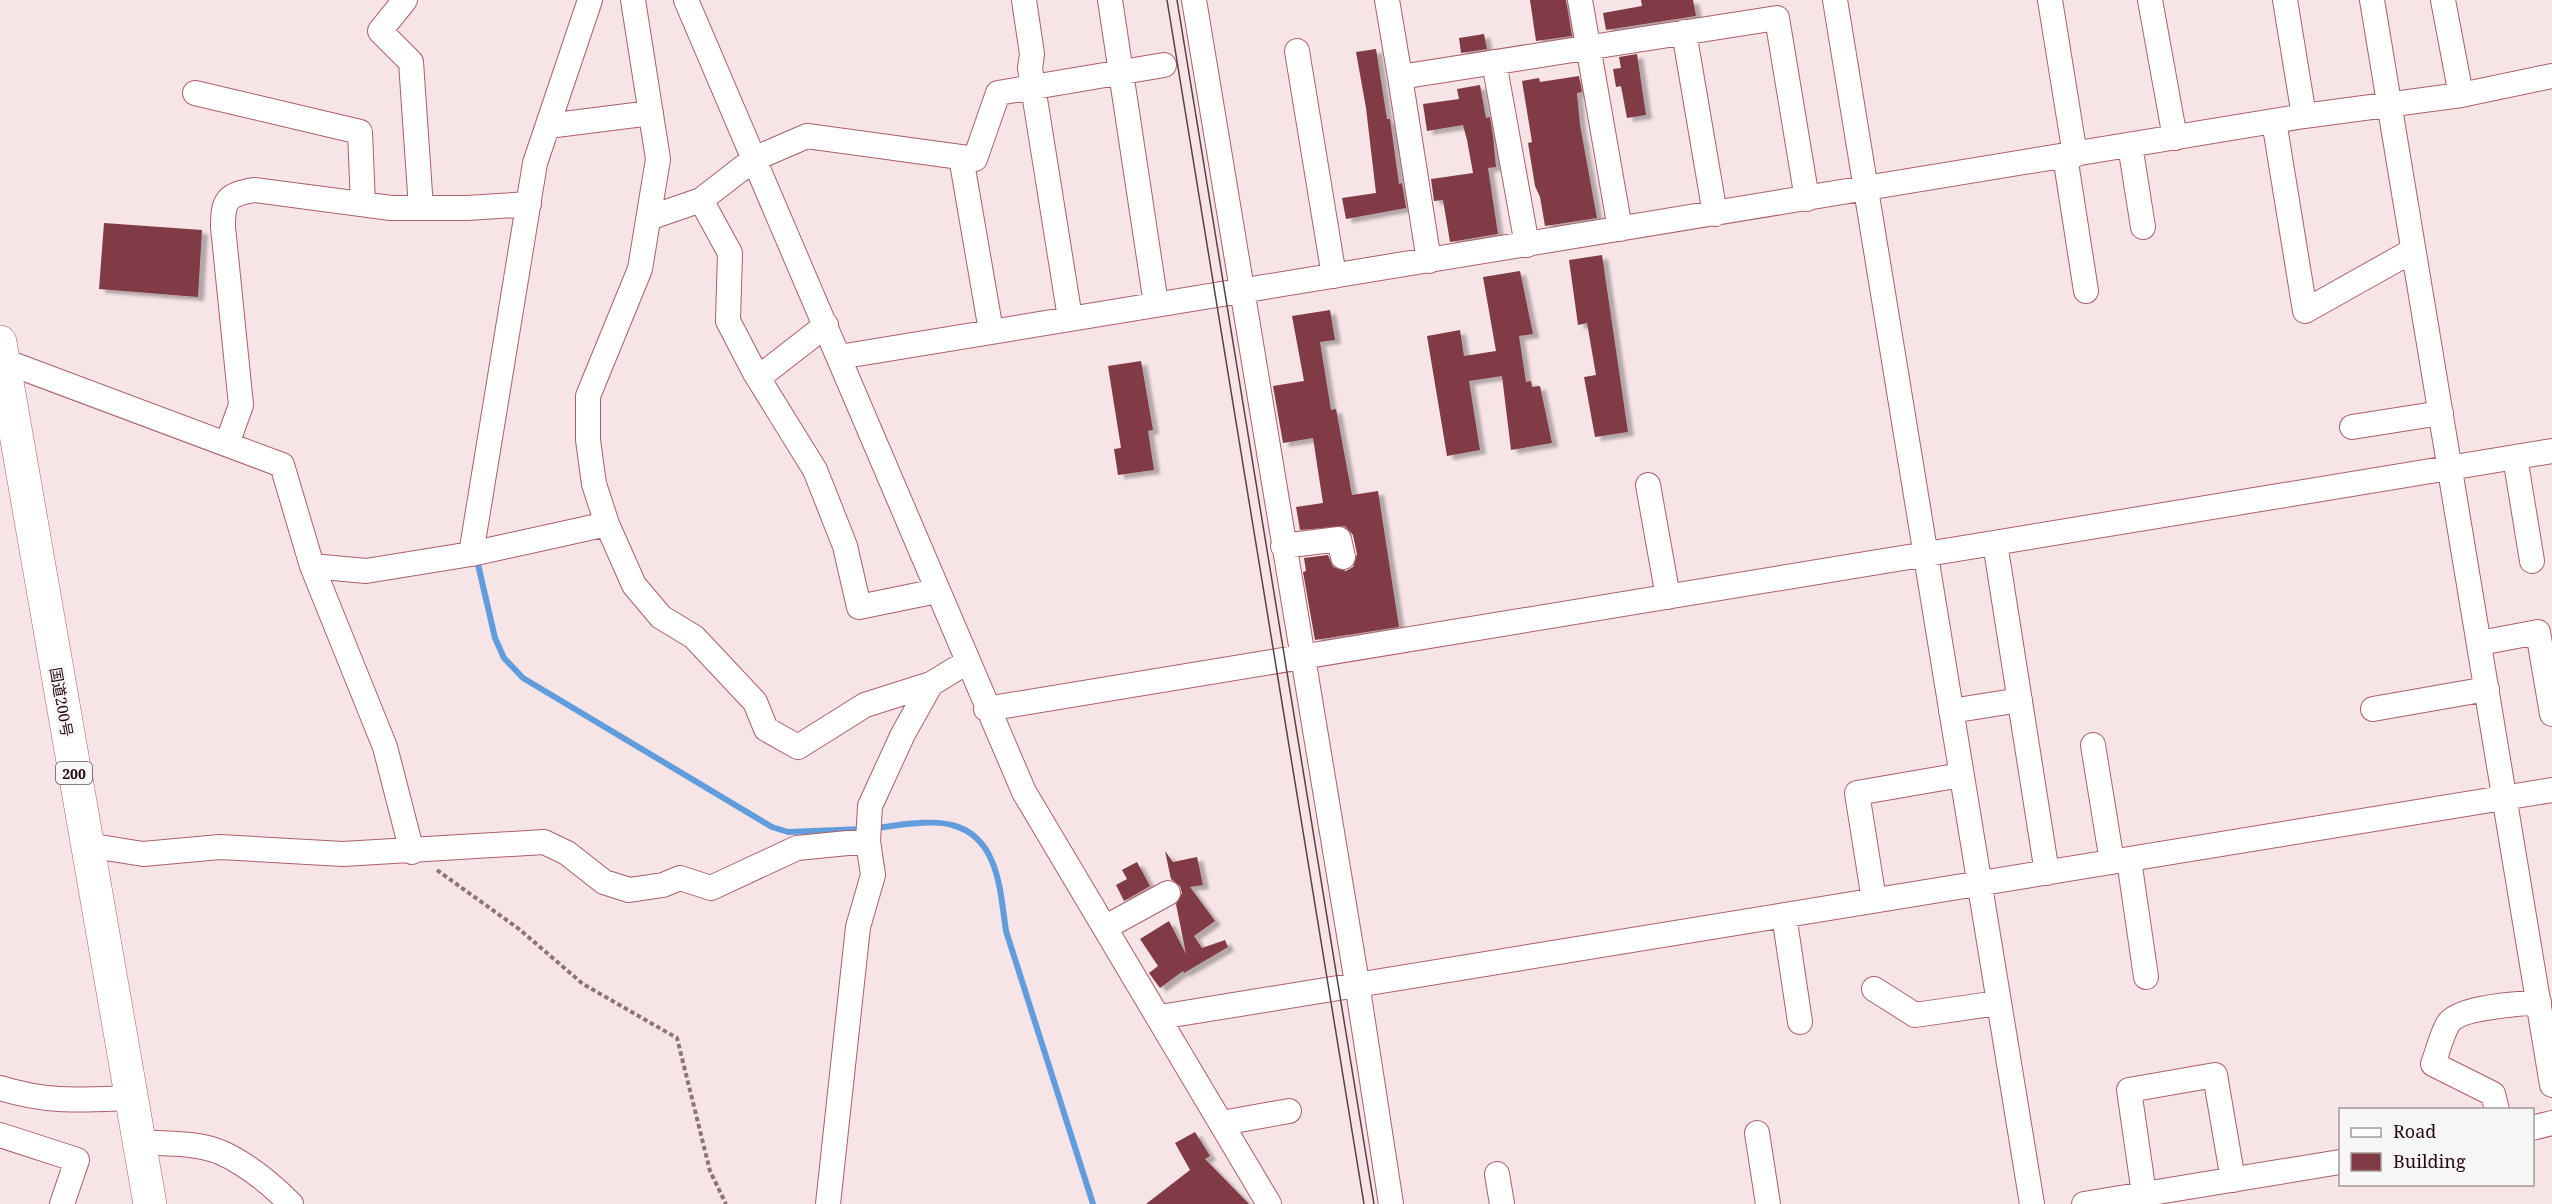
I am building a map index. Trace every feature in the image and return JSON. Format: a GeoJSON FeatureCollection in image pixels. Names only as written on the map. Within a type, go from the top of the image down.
{"type":"FeatureCollection","features":[{"type":"Feature","properties":{"kind":"highway","name":"国道200号"},"geometry":{"type":"LineString","coordinates":[[2,351],[137,1142],[150,1204]]}},
{"type":"Feature","properties":{"kind":"street"},"geometry":{"type":"LineString","coordinates":[[405,0],[380,31],[411,62],[421,208]]}},
{"type":"Feature","properties":{"kind":"street"},"geometry":{"type":"LineString","coordinates":[[471,554],[535,163],[590,0]]}},
{"type":"Feature","properties":{"kind":"street"},"geometry":{"type":"LineString","coordinates":[[633,0],[658,159],[640,269],[588,396],[588,440],[594,484],[607,524],[634,585],[661,617],[694,637],[755,702],[766,729],[798,747],[865,705],[931,684],[967,662]]}},
{"type":"Feature","properties":{"kind":"street"},"geometry":{"type":"LineString","coordinates":[[686,0],[826,325],[986,709],[1024,792],[1160,1017],[1269,1204]]}},
{"type":"Feature","properties":{"kind":"street"},"geometry":{"type":"LineString","coordinates":[[1024,0],[1032,54],[1030,68],[1070,318]]}},
{"type":"Feature","properties":{"kind":"street"},"geometry":{"type":"LineString","coordinates":[[1110,0],[1156,304]]}},
{"type":"Feature","properties":{"kind":"street"},"geometry":{"type":"LineString","coordinates":[[1194,0],[1357,983],[1391,1204]]}},
{"type":"Feature","properties":{"kind":"street"},"geometry":{"type":"LineString","coordinates":[[1387,0],[1429,261]]}},
{"type":"Feature","properties":{"kind":"street"},"geometry":{"type":"LineString","coordinates":[[1580,0],[1620,230]]}},
{"type":"Feature","properties":{"kind":"street"},"geometry":{"type":"LineString","coordinates":[[1835,0],[2032,1204]]}},
{"type":"Feature","properties":{"kind":"street"},"geometry":{"type":"LineString","coordinates":[[2050,0],[2086,291]]}},
{"type":"Feature","properties":{"kind":"street"},"geometry":{"type":"LineString","coordinates":[[2150,0],[2175,138]]}},
{"type":"Feature","properties":{"kind":"street"},"geometry":{"type":"LineString","coordinates":[[2284,0],[2304,116]]}},
{"type":"Feature","properties":{"kind":"street"},"geometry":{"type":"LineString","coordinates":[[2372,0],[2396,104],[2412,251],[2441,413],[2455,468],[2484,642],[2487,689],[2509,798],[2552,1085]]}},
{"type":"Feature","properties":{"kind":"street"},"geometry":{"type":"LineString","coordinates":[[2443,0],[2461,95]]}},
{"type":"Feature","properties":{"kind":"street"},"geometry":{"type":"LineString","coordinates":[[1400,76],[1777,18],[1807,199]]}},
{"type":"Feature","properties":{"kind":"street"},"geometry":{"type":"LineString","coordinates":[[1684,32],[1715,214]]}},
{"type":"Feature","properties":{"kind":"street"},"geometry":{"type":"LineString","coordinates":[[1298,51],[1334,276]]}},
{"type":"Feature","properties":{"kind":"street"},"geometry":{"type":"LineString","coordinates":[[1494,62],[1527,245]]}},
{"type":"Feature","properties":{"kind":"street"},"geometry":{"type":"LineString","coordinates":[[648,218],[701,200],[754,159],[807,136],[975,159],[998,93],[1164,65]]}},
{"type":"Feature","properties":{"kind":"street"},"geometry":{"type":"LineString","coordinates":[[839,357],[2304,116],[2461,95],[2552,76]]}},
{"type":"Feature","properties":{"kind":"street"},"geometry":{"type":"LineString","coordinates":[[195,93],[360,132],[363,204]]}},
{"type":"Feature","properties":{"kind":"street"},"geometry":{"type":"LineString","coordinates":[[548,126],[651,113]]}},
{"type":"Feature","properties":{"kind":"street"},"geometry":{"type":"LineString","coordinates":[[2274,121],[2305,311],[2412,251]]}},
{"type":"Feature","properties":{"kind":"street"},"geometry":{"type":"LineString","coordinates":[[2130,145],[2143,227]]}},
{"type":"Feature","properties":{"kind":"street"},"geometry":{"type":"LineString","coordinates":[[961,157],[991,331]]}},
{"type":"Feature","properties":{"kind":"street"},"geometry":{"type":"LineString","coordinates":[[227,444],[241,405],[223,227],[223,210],[227,200],[237,193],[254,190],[363,204],[421,208],[528,204]]}},
{"type":"Feature","properties":{"kind":"street"},"geometry":{"type":"LineString","coordinates":[[701,200],[730,253],[728,321],[758,378],[815,470],[845,546],[859,607],[937,591]]}},
{"type":"Feature","properties":{"kind":"street"},"geometry":{"type":"LineString","coordinates":[[758,378],[826,325]]}},
{"type":"Feature","properties":{"kind":"street"},"geometry":{"type":"LineString","coordinates":[[2,351],[282,465],[312,566],[385,747],[412,852]]}},
{"type":"Feature","properties":{"kind":"street"},"geometry":{"type":"LineString","coordinates":[[2352,427],[2441,413]]}},
{"type":"Feature","properties":{"kind":"street"},"geometry":{"type":"LineString","coordinates":[[986,709],[2552,451]]}},
{"type":"Feature","properties":{"kind":"street"},"geometry":{"type":"LineString","coordinates":[[2515,457],[2532,561]]}},
{"type":"Feature","properties":{"kind":"street"},"geometry":{"type":"LineString","coordinates":[[1648,485],[1668,597]]}},
{"type":"Feature","properties":{"kind":"street"},"geometry":{"type":"LineString","coordinates":[[312,566],[366,571],[471,554],[607,524]]}},
{"type":"Feature","properties":{"kind":"street"},"geometry":{"type":"LineString","coordinates":[[1283,546],[1339,539],[1343,557]]}},
{"type":"Feature","properties":{"kind":"street"},"geometry":{"type":"LineString","coordinates":[[1995,543],[2048,873]]}},
{"type":"Feature","properties":{"kind":"street"},"geometry":{"type":"LineString","coordinates":[[2484,642],[2538,632],[2552,714]]}},
{"type":"Feature","properties":{"kind":"street"},"geometry":{"type":"LineString","coordinates":[[828,1204],[858,927],[873,875],[868,834],[870,806],[903,734],[931,684]]}},
{"type":"Feature","properties":{"kind":"street"},"geometry":{"type":"LineString","coordinates":[[2373,709],[2487,689]]}},
{"type":"Feature","properties":{"kind":"street"},"geometry":{"type":"LineString","coordinates":[[1951,711],[2020,700]]}},
{"type":"Feature","properties":{"kind":"street"},"geometry":{"type":"LineString","coordinates":[[2093,745],[2146,976]]}},
{"type":"Feature","properties":{"kind":"street"},"geometry":{"type":"LineString","coordinates":[[1874,900],[1857,793],[1961,775]]}},
{"type":"Feature","properties":{"kind":"street"},"geometry":{"type":"LineString","coordinates":[[1160,1017],[1357,983],[2552,790]]}},
{"type":"Feature","properties":{"kind":"street"},"geometry":{"type":"LineString","coordinates":[[87,845],[142,854],[220,847],[343,854],[412,852],[485,844],[544,842],[567,853],[604,882],[629,891],[663,885],[680,878],[711,888],[797,848],[868,834]]}},
{"type":"Feature","properties":{"kind":"street"},"geometry":{"type":"LineString","coordinates":[[1106,927],[1168,893]]}},
{"type":"Feature","properties":{"kind":"street"},"geometry":{"type":"LineString","coordinates":[[1784,915],[1800,1022]]}},
{"type":"Feature","properties":{"kind":"street"},"geometry":{"type":"LineString","coordinates":[[1874,989],[1915,1015],[1998,1003]]}},
{"type":"Feature","properties":{"kind":"street"},"geometry":{"type":"LineString","coordinates":[[2496,1108],[2493,1094],[2433,1064],[2449,1023],[2455,1017],[2474,1011],[2539,1002]]}},
{"type":"Feature","properties":{"kind":"street"},"geometry":{"type":"LineString","coordinates":[[2144,1194],[2129,1090],[2215,1075],[2233,1180]]}},
{"type":"Feature","properties":{"kind":"street"},"geometry":{"type":"LineString","coordinates":[[0,1088],[26,1096],[59,1101],[130,1098]]}},
{"type":"Feature","properties":{"kind":"street"},"geometry":{"type":"LineString","coordinates":[[1222,1123],[1289,1111]]}},
{"type":"Feature","properties":{"kind":"street"},"geometry":{"type":"LineString","coordinates":[[2534,1128],[2552,1123]]}},
{"type":"Feature","properties":{"kind":"street"},"geometry":{"type":"LineString","coordinates":[[1757,1133],[1768,1204]]}},
{"type":"Feature","properties":{"kind":"street"},"geometry":{"type":"LineString","coordinates":[[0,1135],[77,1160],[62,1204]]}},
{"type":"Feature","properties":{"kind":"street"},"geometry":{"type":"LineString","coordinates":[[137,1142],[199,1147],[219,1152],[279,1192],[291,1204]]}},
{"type":"Feature","properties":{"kind":"street"},"geometry":{"type":"LineString","coordinates":[[2084,1204],[2339,1162]]}},
{"type":"Feature","properties":{"kind":"street"},"geometry":{"type":"LineString","coordinates":[[1497,1174],[1502,1204]]}},
{"type":"Feature","properties":{"kind":"path"},"geometry":{"type":"LineString","coordinates":[[412,852],[519,929],[583,984],[677,1038],[711,1171],[726,1204]]}},
{"type":"Feature","properties":{"kind":"building"},"geometry":{"type":"Polygon","coordinates":[[[1530,0],[1566,0],[1572,36],[1536,41],[1530,0]]]}},
{"type":"Feature","properties":{"kind":"building"},"geometry":{"type":"Polygon","coordinates":[[[1641,0],[1693,0],[1696,16],[1606,30],[1603,13],[1642,6],[1641,0]]]}},
{"type":"Feature","properties":{"kind":"building"},"geometry":{"type":"Polygon","coordinates":[[[1484,34],[1487,49],[1461,53],[1459,38],[1484,34]]]}},
{"type":"Feature","properties":{"kind":"building"},"geometry":{"type":"Polygon","coordinates":[[[1376,49],[1387,119],[1390,119],[1399,184],[1402,183],[1406,208],[1346,219],[1342,198],[1376,193],[1366,108],[1356,52],[1376,49]]]}},
{"type":"Feature","properties":{"kind":"building"},"geometry":{"type":"Polygon","coordinates":[[[1637,54],[1646,115],[1627,118],[1621,86],[1616,87],[1613,69],[1621,68],[1619,57],[1637,54]]]}},
{"type":"Feature","properties":{"kind":"building"},"geometry":{"type":"Polygon","coordinates":[[[1579,76],[1582,92],[1577,93],[1580,125],[1597,218],[1545,226],[1528,143],[1532,142],[1522,81],[1539,78],[1540,82],[1579,76]]]}},
{"type":"Feature","properties":{"kind":"building"},"geometry":{"type":"Polygon","coordinates":[[[1480,85],[1486,118],[1490,117],[1493,136],[1496,167],[1488,168],[1498,234],[1450,242],[1443,200],[1434,201],[1431,179],[1473,173],[1467,140],[1463,125],[1427,131],[1423,104],[1459,99],[1457,89],[1480,85]]]}},
{"type":"Feature","properties":{"kind":"building"},"geometry":{"type":"Polygon","coordinates":[[[104,223],[202,230],[198,297],[99,289],[104,223]]]}},
{"type":"Feature","properties":{"kind":"building"},"geometry":{"type":"Polygon","coordinates":[[[1602,255],[1628,432],[1595,437],[1584,377],[1596,375],[1587,323],[1578,325],[1569,260],[1602,255]]]}},
{"type":"Feature","properties":{"kind":"building"},"geometry":{"type":"Polygon","coordinates":[[[1520,271],[1533,334],[1519,336],[1526,382],[1531,381],[1532,387],[1540,386],[1552,443],[1511,450],[1502,376],[1469,381],[1480,450],[1447,456],[1427,336],[1460,330],[1464,356],[1496,351],[1483,277],[1520,271]]]}},
{"type":"Feature","properties":{"kind":"building"},"geometry":{"type":"Polygon","coordinates":[[[1330,310],[1335,340],[1320,342],[1331,410],[1336,409],[1352,495],[1378,491],[1399,627],[1315,640],[1303,572],[1306,571],[1304,558],[1328,555],[1333,567],[1346,571],[1353,567],[1357,554],[1353,535],[1345,526],[1300,530],[1296,507],[1323,503],[1313,438],[1283,443],[1273,386],[1304,381],[1292,316],[1330,310]]]}},
{"type":"Feature","properties":{"kind":"building"},"geometry":{"type":"Polygon","coordinates":[[[1141,361],[1153,430],[1148,431],[1154,470],[1118,475],[1114,449],[1121,448],[1108,366],[1141,361]]]}},
{"type":"Feature","properties":{"kind":"building"},"geometry":{"type":"Polygon","coordinates":[[[1165,851],[1173,862],[1197,857],[1203,885],[1190,887],[1215,921],[1194,936],[1202,948],[1225,940],[1228,947],[1184,973],[1183,971],[1160,988],[1149,973],[1158,966],[1140,939],[1169,921],[1186,954],[1176,904],[1182,893],[1180,886],[1171,879],[1165,851]]]}},
{"type":"Feature","properties":{"kind":"building"},"geometry":{"type":"Polygon","coordinates":[[[1137,862],[1150,886],[1124,901],[1116,885],[1127,879],[1122,870],[1137,862]]]}},
{"type":"Feature","properties":{"kind":"building"},"geometry":{"type":"Polygon","coordinates":[[[1195,1132],[1210,1156],[1205,1159],[1249,1204],[1146,1204],[1190,1170],[1175,1143],[1195,1132]]]}},
{"type":"Feature","properties":{"kind":"waterway"},"geometry":{"type":"LineString","coordinates":[[477,560],[495,638],[504,658],[523,678],[772,827],[788,832],[864,829]]}},
{"type":"Feature","properties":{"kind":"waterway"},"geometry":{"type":"LineString","coordinates":[[874,828],[944,823],[968,831],[988,853],[999,883],[1006,931],[1093,1204]]}},
{"type":"Feature","properties":{"kind":"tram line"},"geometry":{"type":"LineString","coordinates":[[1167,0],[1364,1204]]}},
{"type":"Feature","properties":{"kind":"tram line"},"geometry":{"type":"LineString","coordinates":[[1177,0],[1374,1204]]}}]}
